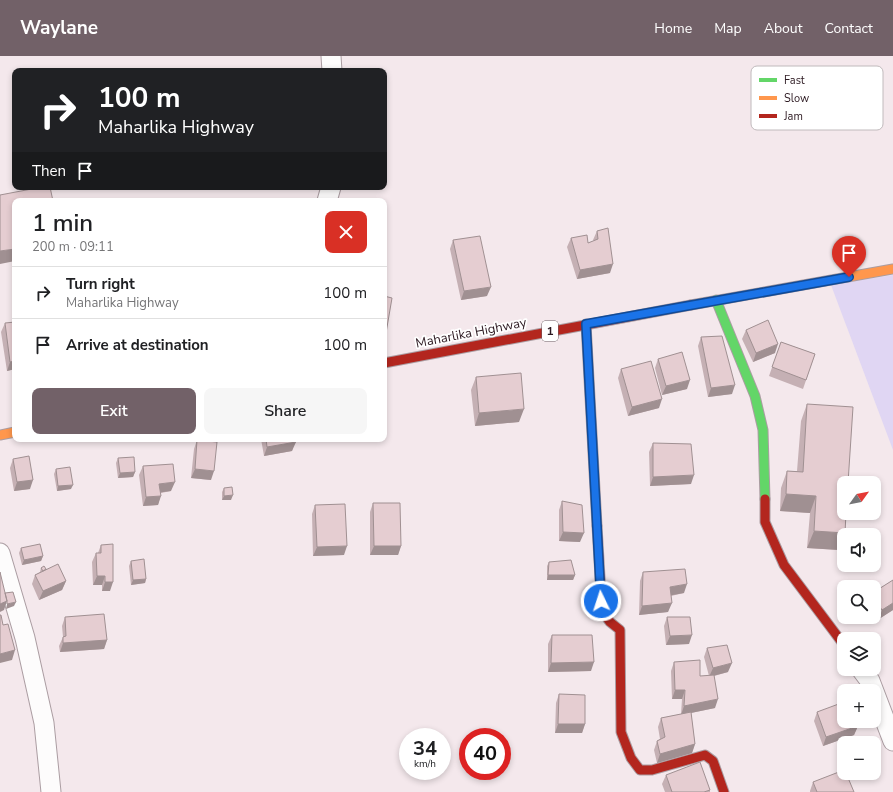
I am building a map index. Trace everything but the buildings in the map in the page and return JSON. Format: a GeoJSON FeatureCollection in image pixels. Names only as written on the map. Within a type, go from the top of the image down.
{"type":"FeatureCollection","features":[{"type":"Feature","properties":{"kind":"main road","name":"Maharlika Highway"},"geometry":{"type":"LineString","coordinates":[[387,362],[586,324],[893,269]]}},
{"type":"Feature","properties":{"kind":"main road"},"geometry":{"type":"LineString","coordinates":[[716,300],[755,396],[763,430],[765,522],[784,565],[837,636]]}},
{"type":"Feature","properties":{"kind":"main road"},"geometry":{"type":"LineString","coordinates":[[586,324],[600,591],[602,611],[610,622],[620,630],[621,732],[631,758],[640,770],[652,770],[706,755],[713,761],[724,792]]}},
{"type":"Feature","properties":{"kind":"main road"},"geometry":{"type":"LineString","coordinates":[[0,435],[12,433]]}},
{"type":"Feature","properties":{"kind":"street"},"geometry":{"type":"LineString","coordinates":[[331,56],[332,68]]}},
{"type":"Feature","properties":{"kind":"street"},"geometry":{"type":"LineString","coordinates":[[0,553],[25,638],[44,723],[51,792]]}},
{"type":"Feature","properties":{"kind":"street"},"geometry":{"type":"LineString","coordinates":[[866,676],[870,681],[893,741]]}},
{"type":"Feature","properties":{"kind":"shaded area"},"geometry":{"type":"Polygon","coordinates":[[[893,275],[893,450],[831,285],[893,275]]]}},
{"type":"Feature","properties":{"kind":"traffic: fast"},"geometry":{"type":"LineString","coordinates":[[716,300],[755,396],[763,430],[765,499]]}},
{"type":"Feature","properties":{"kind":"traffic: slow"},"geometry":{"type":"LineString","coordinates":[[691,305],[893,269]]}},
{"type":"Feature","properties":{"kind":"traffic: slow"},"geometry":{"type":"LineString","coordinates":[[586,324],[597,526]]}},
{"type":"Feature","properties":{"kind":"traffic: slow"},"geometry":{"type":"LineString","coordinates":[[0,435],[12,433]]}},
{"type":"Feature","properties":{"kind":"traffic: jam"},"geometry":{"type":"LineString","coordinates":[[387,362],[691,305]]}},
{"type":"Feature","properties":{"kind":"traffic: jam"},"geometry":{"type":"LineString","coordinates":[[765,499],[765,522],[784,565],[837,636]]}},
{"type":"Feature","properties":{"kind":"traffic: jam"},"geometry":{"type":"LineString","coordinates":[[597,526],[602,611],[610,622],[620,630],[621,732],[631,758],[640,770],[652,770],[705,755],[713,761],[724,792]]}},
{"type":"Feature","properties":{"kind":"route"},"geometry":{"type":"LineString","coordinates":[[601,601],[586,324],[849,277]]}}]}
